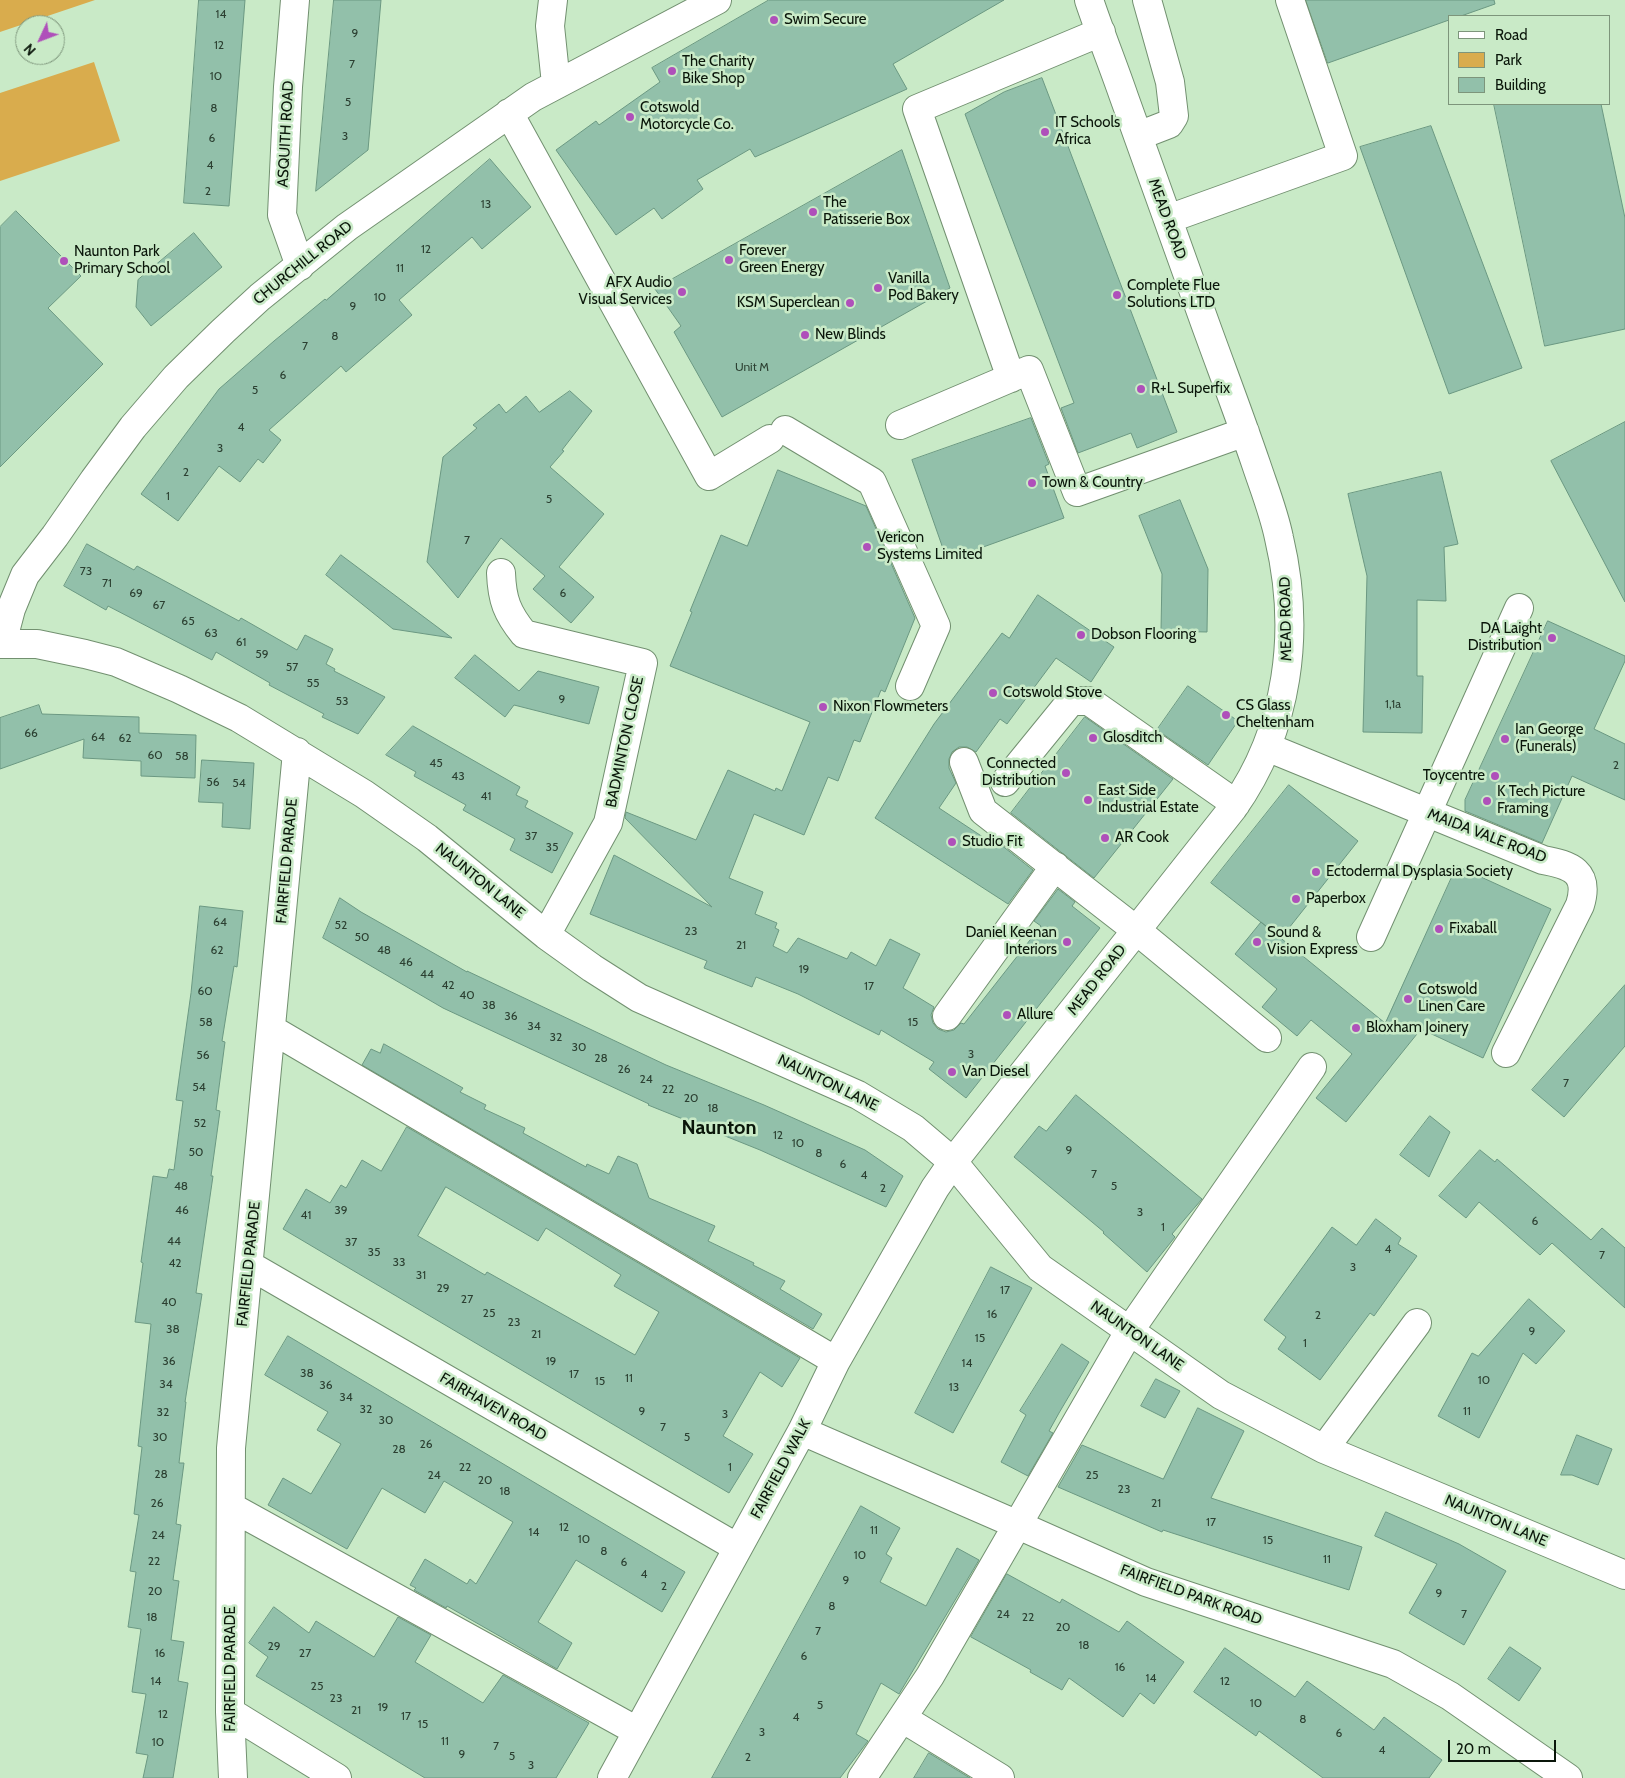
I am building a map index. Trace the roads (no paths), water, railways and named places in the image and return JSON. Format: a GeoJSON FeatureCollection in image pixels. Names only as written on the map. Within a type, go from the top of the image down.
{"type":"FeatureCollection","features":[{"type":"Feature","properties":{"kind":"street","name":"ASQUITH ROAD"},"geometry":{"type":"LineString","coordinates":[[295,0],[288,87],[282,215],[300,266]]}},
{"type":"Feature","properties":{"kind":"street"},"geometry":{"type":"LineString","coordinates":[[553,0],[550,26],[556,84]]}},
{"type":"Feature","properties":{"kind":"street","name":"CHURCHILL ROAD"},"geometry":{"type":"LineString","coordinates":[[1,643],[11,609],[25,576],[133,427],[176,377],[222,331],[260,297],[347,227],[509,113],[556,84],[717,0]]}},
{"type":"Feature","properties":{"kind":"street","name":"MEAD ROAD"},"geometry":{"type":"LineString","coordinates":[[953,1162],[1236,804],[1254,776],[1267,747],[1278,715],[1286,682],[1289,649],[1289,615],[1286,576],[1279,537],[1245,432],[1090,0]]}},
{"type":"Feature","properties":{"kind":"street"},"geometry":{"type":"LineString","coordinates":[[1138,136],[1169,124],[1174,116],[1170,82],[1148,0]]}},
{"type":"Feature","properties":{"kind":"street"},"geometry":{"type":"LineString","coordinates":[[1168,219],[1343,156],[1290,0]]}},
{"type":"Feature","properties":{"kind":"street"},"geometry":{"type":"LineString","coordinates":[[1011,378],[917,109],[1101,32]]}},
{"type":"Feature","properties":{"kind":"street"},"geometry":{"type":"LineString","coordinates":[[509,113],[709,476],[777,435],[872,482],[936,626],[910,686]]}},
{"type":"Feature","properties":{"kind":"street"},"geometry":{"type":"LineString","coordinates":[[900,425],[1029,370],[1077,492],[1245,432]]}},
{"type":"Feature","properties":{"kind":"street","name":"BADMINTON CLOSE"},"geometry":{"type":"LineString","coordinates":[[501,573],[505,605],[513,620],[524,634],[643,664],[608,823],[546,935]]}},
{"type":"Feature","properties":{"kind":"street"},"geometry":{"type":"LineString","coordinates":[[1371,938],[1519,608]]}},
{"type":"Feature","properties":{"kind":"street","name":"NAUNTON LANE"},"geometry":{"type":"LineString","coordinates":[[1,643],[38,644],[116,662],[179,689],[239,718],[364,794],[427,838],[546,935],[592,968],[639,998],[858,1095],[913,1128],[953,1162],[1040,1268],[1221,1394],[1324,1449],[1625,1575]]}},
{"type":"Feature","properties":{"kind":"street"},"geometry":{"type":"LineString","coordinates":[[1005,782],[1070,701],[1089,701],[1236,804]]}},
{"type":"Feature","properties":{"kind":"street","name":"MAIDA VALE ROAD"},"geometry":{"type":"LineString","coordinates":[[1267,747],[1543,860],[1562,863],[1571,867],[1577,873],[1582,883],[1583,894],[1580,905],[1506,1053]]}},
{"type":"Feature","properties":{"kind":"street","name":"FAIRFIELD PARADE"},"geometry":{"type":"LineString","coordinates":[[233,1778],[230,1712],[231,1448],[297,752]]}},
{"type":"Feature","properties":{"kind":"street"},"geometry":{"type":"LineString","coordinates":[[964,762],[984,811],[1136,930],[1267,1038]]}},
{"type":"Feature","properties":{"kind":"street"},"geometry":{"type":"LineString","coordinates":[[948,1016],[1055,866]]}},
{"type":"Feature","properties":{"kind":"street"},"geometry":{"type":"LineString","coordinates":[[271,1029],[836,1362]]}},
{"type":"Feature","properties":{"kind":"street"},"geometry":{"type":"LineString","coordinates":[[862,1778],[930,1676],[1130,1330],[1312,1067]]}},
{"type":"Feature","properties":{"kind":"street","name":"FAIRFIELD WALK"},"geometry":{"type":"LineString","coordinates":[[612,1778],[802,1431],[836,1362],[935,1188],[953,1162]]}},
{"type":"Feature","properties":{"kind":"street","name":"FAIRHAVEN ROAD"},"geometry":{"type":"LineString","coordinates":[[249,1265],[738,1548]]}},
{"type":"Feature","properties":{"kind":"street"},"geometry":{"type":"LineString","coordinates":[[1324,1449],[1417,1324]]}},
{"type":"Feature","properties":{"kind":"street","name":"FAIRFIELD PARK ROAD"},"geometry":{"type":"LineString","coordinates":[[802,1431],[1146,1582],[1393,1664],[1450,1696],[1568,1778]]}},
{"type":"Feature","properties":{"kind":"street"},"geometry":{"type":"LineString","coordinates":[[231,1507],[637,1731]]}},
{"type":"Feature","properties":{"kind":"street"},"geometry":{"type":"LineString","coordinates":[[230,1712],[337,1778]]}},
{"type":"Feature","properties":{"kind":"street"},"geometry":{"type":"LineString","coordinates":[[902,1718],[1000,1778]]}},
{"type":"Feature","properties":{"kind":"place","name":"Swim Secure"},"geometry":{"type":"Point","coordinates":[774,20]}},
{"type":"Feature","properties":{"kind":"place","name":"The Charity Bike Shop"},"geometry":{"type":"Point","coordinates":[672,71]}},
{"type":"Feature","properties":{"kind":"place","name":"Cotswold Motorcycle Co."},"geometry":{"type":"Point","coordinates":[630,117]}},
{"type":"Feature","properties":{"kind":"place","name":"IT Schools Africa"},"geometry":{"type":"Point","coordinates":[1045,132]}},
{"type":"Feature","properties":{"kind":"place","name":"The Patisserie Box"},"geometry":{"type":"Point","coordinates":[813,212]}},
{"type":"Feature","properties":{"kind":"place","name":"Forever Green Energy"},"geometry":{"type":"Point","coordinates":[729,260]}},
{"type":"Feature","properties":{"kind":"place","name":"Naunton Park Primary School"},"geometry":{"type":"Point","coordinates":[64,261]}},
{"type":"Feature","properties":{"kind":"place","name":"Vanilla Pod Bakery"},"geometry":{"type":"Point","coordinates":[878,288]}},
{"type":"Feature","properties":{"kind":"place","name":"AFX Audio Visual Services"},"geometry":{"type":"Point","coordinates":[682,292]}},
{"type":"Feature","properties":{"kind":"place","name":"Complete Flue Solutions LTD"},"geometry":{"type":"Point","coordinates":[1117,295]}},
{"type":"Feature","properties":{"kind":"place","name":"KSM Superclean"},"geometry":{"type":"Point","coordinates":[850,303]}},
{"type":"Feature","properties":{"kind":"place","name":"New Blinds"},"geometry":{"type":"Point","coordinates":[805,335]}},
{"type":"Feature","properties":{"kind":"place","name":"R+L Superfix"},"geometry":{"type":"Point","coordinates":[1141,389]}},
{"type":"Feature","properties":{"kind":"place","name":"Town & Country"},"geometry":{"type":"Point","coordinates":[1032,483]}},
{"type":"Feature","properties":{"kind":"place","name":"Vericon Systems Limited"},"geometry":{"type":"Point","coordinates":[867,547]}},
{"type":"Feature","properties":{"kind":"place","name":"Dobson Flooring"},"geometry":{"type":"Point","coordinates":[1081,635]}},
{"type":"Feature","properties":{"kind":"place","name":"DA Laight Distribution"},"geometry":{"type":"Point","coordinates":[1552,638]}},
{"type":"Feature","properties":{"kind":"place","name":"Cotswold Stove"},"geometry":{"type":"Point","coordinates":[993,693]}},
{"type":"Feature","properties":{"kind":"place","name":"Nixon Flowmeters"},"geometry":{"type":"Point","coordinates":[823,707]}},
{"type":"Feature","properties":{"kind":"place","name":"CS Glass Cheltenham"},"geometry":{"type":"Point","coordinates":[1226,715]}},
{"type":"Feature","properties":{"kind":"place","name":"Glosditch"},"geometry":{"type":"Point","coordinates":[1093,738]}},
{"type":"Feature","properties":{"kind":"place","name":"Ian George (Funerals)"},"geometry":{"type":"Point","coordinates":[1505,739]}},
{"type":"Feature","properties":{"kind":"place","name":"Connected Distribution"},"geometry":{"type":"Point","coordinates":[1066,773]}},
{"type":"Feature","properties":{"kind":"place","name":"Toycentre"},"geometry":{"type":"Point","coordinates":[1495,776]}},
{"type":"Feature","properties":{"kind":"place","name":"East Side Industrial Estate"},"geometry":{"type":"Point","coordinates":[1088,800]}},
{"type":"Feature","properties":{"kind":"place","name":"K Tech Picture Framing"},"geometry":{"type":"Point","coordinates":[1487,801]}},
{"type":"Feature","properties":{"kind":"place","name":"AR Cook"},"geometry":{"type":"Point","coordinates":[1105,838]}},
{"type":"Feature","properties":{"kind":"place","name":"Studio Fit"},"geometry":{"type":"Point","coordinates":[952,842]}},
{"type":"Feature","properties":{"kind":"place","name":"Ectodermal Dysplasia Society"},"geometry":{"type":"Point","coordinates":[1316,872]}},
{"type":"Feature","properties":{"kind":"place","name":"Paperbox"},"geometry":{"type":"Point","coordinates":[1296,899]}},
{"type":"Feature","properties":{"kind":"place","name":"Fixaball"},"geometry":{"type":"Point","coordinates":[1439,929]}},
{"type":"Feature","properties":{"kind":"place","name":"Daniel Keenan Interiors"},"geometry":{"type":"Point","coordinates":[1067,942]}},
{"type":"Feature","properties":{"kind":"place","name":"Sound & Vision Express"},"geometry":{"type":"Point","coordinates":[1257,942]}},
{"type":"Feature","properties":{"kind":"place","name":"Cotswold Linen Care"},"geometry":{"type":"Point","coordinates":[1408,999]}},
{"type":"Feature","properties":{"kind":"place","name":"Allure"},"geometry":{"type":"Point","coordinates":[1007,1015]}},
{"type":"Feature","properties":{"kind":"place","name":"Bloxham Joinery"},"geometry":{"type":"Point","coordinates":[1356,1028]}},
{"type":"Feature","properties":{"kind":"place","name":"Van Diesel"},"geometry":{"type":"Point","coordinates":[952,1072]}},
{"type":"Feature","properties":{"kind":"district","name":"Naunton"},"geometry":{"type":"Point","coordinates":[719,1128]}}]}
